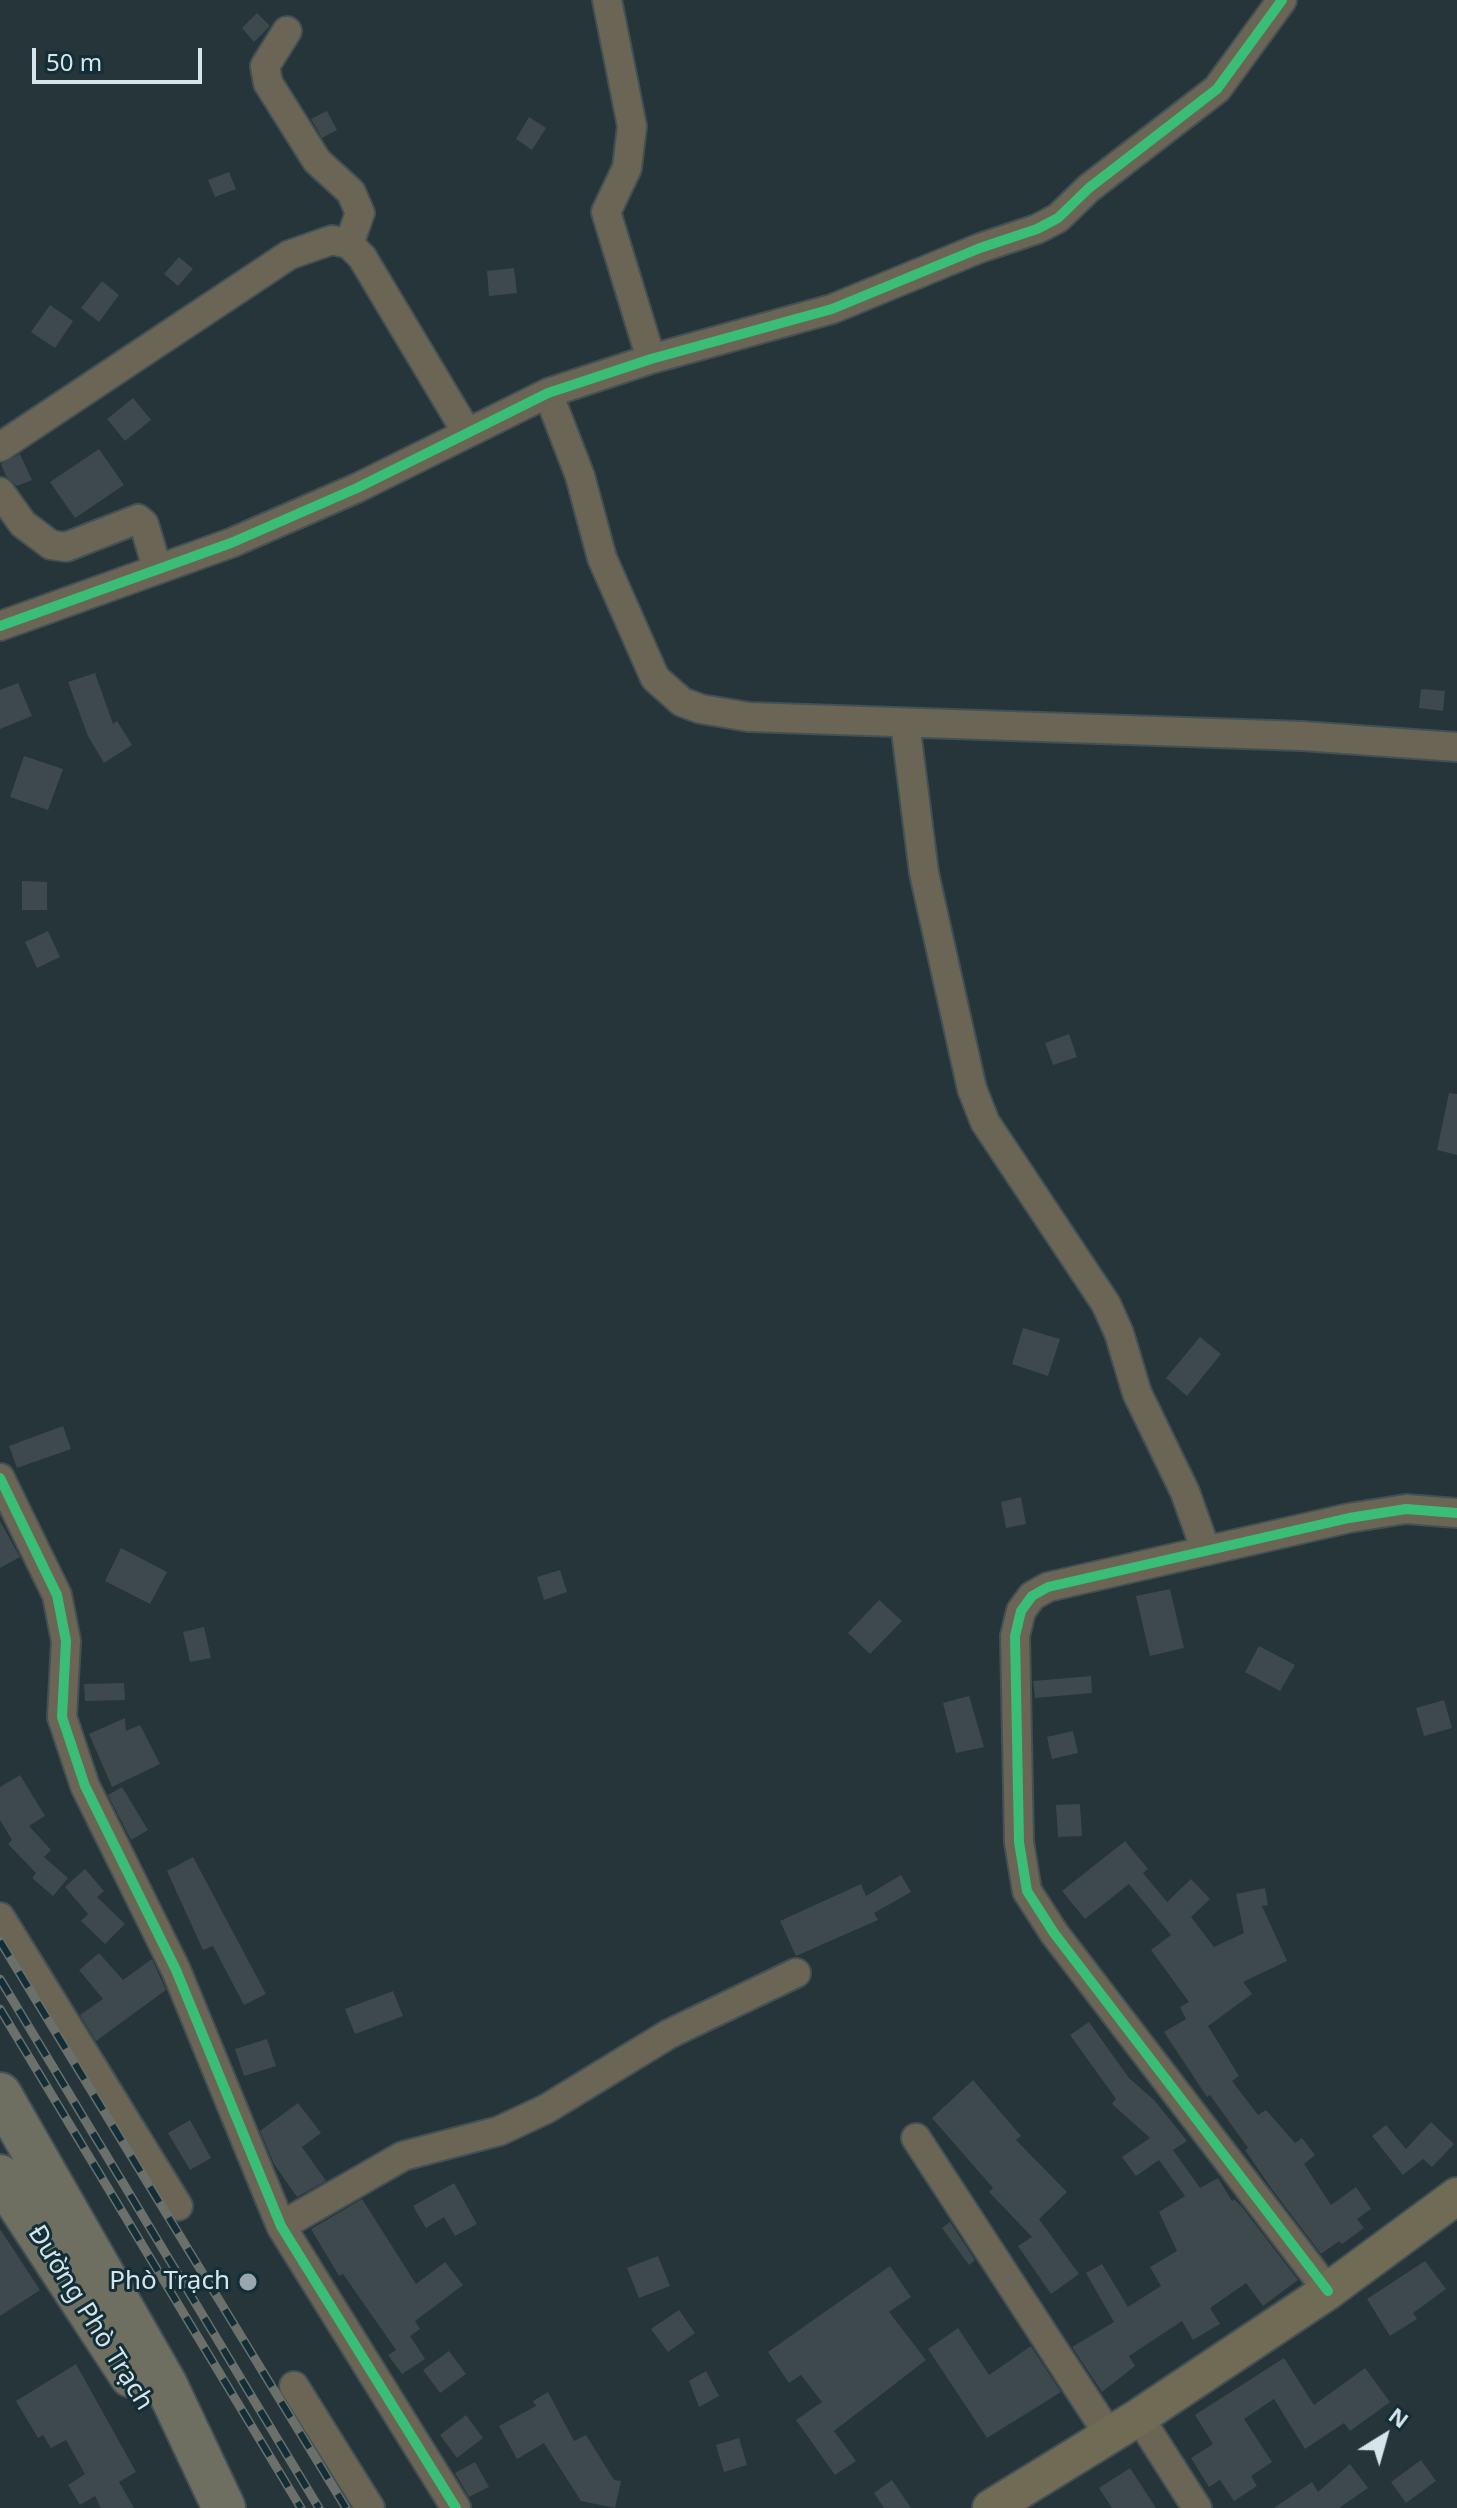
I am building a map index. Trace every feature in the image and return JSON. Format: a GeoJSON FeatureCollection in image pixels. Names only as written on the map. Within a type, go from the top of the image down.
{"type":"FeatureCollection","features":[{"type":"Feature","properties":{"kind":"highway","name":"Đường Phò Trạch"},"geometry":{"type":"LineString","coordinates":[[0,2094],[154,2390],[224,2508]]}},
{"type":"Feature","properties":{"kind":"highway","name":"Đường Phò Trạch"},"geometry":{"type":"LineString","coordinates":[[0,2176],[154,2390],[192,2508]]}},
{"type":"Feature","properties":{"kind":"main road"},"geometry":{"type":"LineString","coordinates":[[991,2508],[1139,2417],[1328,2291],[1457,2196]]}},
{"type":"Feature","properties":{"kind":"street"},"geometry":{"type":"LineString","coordinates":[[607,0],[628,97],[632,136],[627,168],[606,212],[651,359]]}},
{"type":"Feature","properties":{"kind":"street"},"geometry":{"type":"LineString","coordinates":[[0,626],[231,543],[343,494],[548,393],[651,359],[832,309],[980,248],[1037,229],[1058,218],[1089,188],[1217,89],[1282,0]]}},
{"type":"Feature","properties":{"kind":"street"},"geometry":{"type":"LineString","coordinates":[[287,31],[265,66],[268,83],[317,161],[351,192],[360,213],[349,244]]}},
{"type":"Feature","properties":{"kind":"street"},"geometry":{"type":"LineString","coordinates":[[0,447],[289,255],[332,240],[349,244],[362,257],[466,431]]}},
{"type":"Feature","properties":{"kind":"street"},"geometry":{"type":"LineString","coordinates":[[548,393],[580,476],[602,558],[655,678],[665,690],[701,709],[749,717],[1302,736],[1457,747]]}},
{"type":"Feature","properties":{"kind":"street"},"geometry":{"type":"LineString","coordinates":[[0,492],[23,524],[51,545],[66,547],[138,519],[144,524],[157,568]]}},
{"type":"Feature","properties":{"kind":"street"},"geometry":{"type":"LineString","coordinates":[[905,723],[924,873],[972,1089],[985,1122],[1106,1304],[1119,1333],[1137,1393],[1185,1492],[1206,1551]]}},
{"type":"Feature","properties":{"kind":"street"},"geometry":{"type":"LineString","coordinates":[[0,1478],[57,1595],[66,1641],[62,1717],[85,1786],[176,1970],[281,2226],[456,2508]]}},
{"type":"Feature","properties":{"kind":"street"},"geometry":{"type":"LineString","coordinates":[[1328,2291],[1054,1933],[1027,1891],[1019,1842],[1015,1636],[1021,1611],[1032,1596],[1048,1587],[1349,1518],[1406,1509],[1457,1513]]}},
{"type":"Feature","properties":{"kind":"street"},"geometry":{"type":"LineString","coordinates":[[0,1917],[178,2206]]}},
{"type":"Feature","properties":{"kind":"street"},"geometry":{"type":"LineString","coordinates":[[281,2226],[403,2156],[499,2131],[546,2109],[669,2034],[796,1973]]}},
{"type":"Feature","properties":{"kind":"street"},"geometry":{"type":"LineString","coordinates":[[916,2138],[1109,2435]]}},
{"type":"Feature","properties":{"kind":"street"},"geometry":{"type":"LineString","coordinates":[[294,2386],[370,2508]]}},
{"type":"Feature","properties":{"kind":"street"},"geometry":{"type":"LineString","coordinates":[[1139,2417],[1197,2508]]}},
{"type":"Feature","properties":{"kind":"building"},"geometry":{"type":"Polygon","coordinates":[[[257,13],[270,26],[254,42],[242,28],[257,13]]]}},
{"type":"Feature","properties":{"kind":"building"},"geometry":{"type":"Polygon","coordinates":[[[327,111],[337,130],[322,138],[311,119],[327,111]]]}},
{"type":"Feature","properties":{"kind":"building"},"geometry":{"type":"Polygon","coordinates":[[[529,117],[546,128],[532,150],[516,139],[529,117]]]}},
{"type":"Feature","properties":{"kind":"building"},"geometry":{"type":"Polygon","coordinates":[[[229,172],[236,189],[215,197],[208,180],[229,172]]]}},
{"type":"Feature","properties":{"kind":"building"},"geometry":{"type":"Polygon","coordinates":[[[179,257],[193,269],[178,286],[164,274],[179,257]]]}},
{"type":"Feature","properties":{"kind":"building"},"geometry":{"type":"Polygon","coordinates":[[[514,268],[517,293],[489,296],[487,271],[514,268]]]}},
{"type":"Feature","properties":{"kind":"building"},"geometry":{"type":"Polygon","coordinates":[[[102,281],[119,295],[99,322],[81,308],[102,281]]]}},
{"type":"Feature","properties":{"kind":"building"},"geometry":{"type":"Polygon","coordinates":[[[50,305],[73,321],[55,348],[31,332],[50,305]]]}},
{"type":"Feature","properties":{"kind":"building"},"geometry":{"type":"Polygon","coordinates":[[[133,398],[151,420],[125,441],[107,419],[133,398]]]}},
{"type":"Feature","properties":{"kind":"building"},"geometry":{"type":"Polygon","coordinates":[[[99,449],[124,485],[75,518],[50,482],[99,449]]]}},
{"type":"Feature","properties":{"kind":"building"},"geometry":{"type":"Polygon","coordinates":[[[20,454],[32,480],[17,486],[6,476],[1,464],[20,454]]]}},
{"type":"Feature","properties":{"kind":"building"},"geometry":{"type":"Polygon","coordinates":[[[95,673],[113,724],[117,721],[132,745],[104,763],[88,736],[68,682],[95,673]]]}},
{"type":"Feature","properties":{"kind":"building"},"geometry":{"type":"Polygon","coordinates":[[[18,683],[32,716],[0,729],[0,690],[18,683]]]}},
{"type":"Feature","properties":{"kind":"building"},"geometry":{"type":"Polygon","coordinates":[[[1421,689],[1445,691],[1443,711],[1419,708],[1421,689]]]}},
{"type":"Feature","properties":{"kind":"building"},"geometry":{"type":"Polygon","coordinates":[[[24,756],[63,769],[48,810],[10,797],[24,756]]]}},
{"type":"Feature","properties":{"kind":"building"},"geometry":{"type":"Polygon","coordinates":[[[22,881],[47,882],[47,910],[22,910],[22,881]]]}},
{"type":"Feature","properties":{"kind":"building"},"geometry":{"type":"Polygon","coordinates":[[[48,931],[60,957],[37,968],[25,942],[48,931]]]}},
{"type":"Feature","properties":{"kind":"building"},"geometry":{"type":"Polygon","coordinates":[[[1069,1034],[1077,1057],[1053,1065],[1045,1043],[1069,1034]]]}},
{"type":"Feature","properties":{"kind":"building"},"geometry":{"type":"Polygon","coordinates":[[[1449,1093],[1457,1094],[1457,1155],[1437,1150],[1449,1093]]]}},
{"type":"Feature","properties":{"kind":"building"},"geometry":{"type":"Polygon","coordinates":[[[1023,1328],[1060,1339],[1048,1376],[1012,1364],[1023,1328]]]}},
{"type":"Feature","properties":{"kind":"building"},"geometry":{"type":"Polygon","coordinates":[[[1200,1337],[1221,1354],[1187,1396],[1166,1378],[1200,1337]]]}},
{"type":"Feature","properties":{"kind":"building"},"geometry":{"type":"Polygon","coordinates":[[[63,1426],[71,1449],[17,1468],[9,1446],[63,1426]]]}},
{"type":"Feature","properties":{"kind":"building"},"geometry":{"type":"Polygon","coordinates":[[[1021,1497],[1026,1524],[1006,1528],[1001,1502],[1021,1497]]]}},
{"type":"Feature","properties":{"kind":"building"},"geometry":{"type":"Polygon","coordinates":[[[0,1521],[20,1557],[0,1568],[0,1521]]]}},
{"type":"Feature","properties":{"kind":"building"},"geometry":{"type":"Polygon","coordinates":[[[121,1548],[167,1572],[150,1604],[105,1581],[121,1548]]]}},
{"type":"Feature","properties":{"kind":"building"},"geometry":{"type":"Polygon","coordinates":[[[560,1570],[567,1592],[544,1600],[537,1577],[560,1570]]]}},
{"type":"Feature","properties":{"kind":"building"},"geometry":{"type":"Polygon","coordinates":[[[1170,1589],[1184,1648],[1150,1656],[1136,1596],[1170,1589]]]}},
{"type":"Feature","properties":{"kind":"building"},"geometry":{"type":"Polygon","coordinates":[[[879,1600],[902,1621],[870,1654],[848,1633],[879,1600]]]}},
{"type":"Feature","properties":{"kind":"building"},"geometry":{"type":"Polygon","coordinates":[[[204,1627],[211,1658],[190,1662],[183,1632],[204,1627]]]}},
{"type":"Feature","properties":{"kind":"building"},"geometry":{"type":"Polygon","coordinates":[[[1259,1646],[1295,1665],[1280,1691],[1245,1672],[1259,1646]]]}},
{"type":"Feature","properties":{"kind":"building"},"geometry":{"type":"Polygon","coordinates":[[[1091,1676],[1092,1693],[1035,1698],[1033,1681],[1091,1676]]]}},
{"type":"Feature","properties":{"kind":"building"},"geometry":{"type":"Polygon","coordinates":[[[124,1683],[125,1700],[85,1701],[84,1684],[124,1683]]]}},
{"type":"Feature","properties":{"kind":"building"},"geometry":{"type":"Polygon","coordinates":[[[969,1696],[984,1747],[956,1753],[943,1703],[969,1696]]]}},
{"type":"Feature","properties":{"kind":"building"},"geometry":{"type":"Polygon","coordinates":[[[1444,1700],[1452,1728],[1424,1736],[1416,1708],[1444,1700]]]}},
{"type":"Feature","properties":{"kind":"building"},"geometry":{"type":"Polygon","coordinates":[[[125,1718],[126,1731],[140,1725],[160,1764],[112,1787],[89,1734],[125,1718]]]}},
{"type":"Feature","properties":{"kind":"building"},"geometry":{"type":"Polygon","coordinates":[[[1073,1731],[1078,1753],[1052,1759],[1047,1737],[1073,1731]]]}},
{"type":"Feature","properties":{"kind":"building"},"geometry":{"type":"Polygon","coordinates":[[[20,1775],[45,1816],[29,1826],[51,1850],[44,1857],[68,1878],[53,1896],[32,1878],[36,1873],[8,1844],[12,1840],[0,1820],[0,1787],[20,1775]]]}},
{"type":"Feature","properties":{"kind":"building"},"geometry":{"type":"Polygon","coordinates":[[[122,1787],[148,1830],[131,1840],[108,1795],[122,1787]]]}},
{"type":"Feature","properties":{"kind":"building"},"geometry":{"type":"Polygon","coordinates":[[[1080,1804],[1082,1836],[1058,1837],[1056,1805],[1080,1804]]]}},
{"type":"Feature","properties":{"kind":"building"},"geometry":{"type":"Polygon","coordinates":[[[1125,1841],[1148,1869],[1143,1873],[1167,1902],[1191,1879],[1210,1899],[1191,1917],[1214,1947],[1244,1933],[1236,1894],[1265,1888],[1268,1905],[1262,1906],[1287,1961],[1243,1982],[1252,1994],[1208,2026],[1239,2076],[1232,2081],[1258,2115],[1266,2110],[1295,2143],[1302,2138],[1315,2155],[1304,2164],[1331,2205],[1356,2187],[1371,2209],[1357,2219],[1364,2228],[1342,2244],[1339,2241],[1321,2254],[1271,2188],[1245,2150],[1248,2148],[1210,2095],[1207,2097],[1164,2032],[1186,2019],[1180,2007],[1189,2002],[1151,1950],[1171,1935],[1129,1884],[1085,1919],[1062,1891],[1125,1841]]]}},
{"type":"Feature","properties":{"kind":"building"},"geometry":{"type":"Polygon","coordinates":[[[193,1857],[266,1994],[244,2005],[213,1946],[203,1950],[167,1871],[193,1857]]]}},
{"type":"Feature","properties":{"kind":"building"},"geometry":{"type":"Polygon","coordinates":[[[85,1869],[104,1891],[97,1897],[125,1924],[105,1944],[81,1921],[88,1914],[65,1887],[85,1869]]]}},
{"type":"Feature","properties":{"kind":"building"},"geometry":{"type":"Polygon","coordinates":[[[901,1875],[911,1892],[874,1913],[878,1920],[796,1956],[780,1921],[861,1884],[866,1896],[901,1875]]]}},
{"type":"Feature","properties":{"kind":"building"},"geometry":{"type":"Polygon","coordinates":[[[99,1953],[123,1980],[152,1959],[166,1990],[96,2041],[80,2015],[103,1999],[79,1970],[99,1953]]]}},
{"type":"Feature","properties":{"kind":"building"},"geometry":{"type":"Polygon","coordinates":[[[393,1991],[403,2016],[355,2034],[345,2009],[393,1991]]]}},
{"type":"Feature","properties":{"kind":"building"},"geometry":{"type":"Polygon","coordinates":[[[1089,2022],[1129,2078],[1155,2101],[1187,2141],[1173,2150],[1200,2188],[1218,2178],[1232,2201],[1234,2199],[1242,2207],[1298,2280],[1263,2306],[1246,2283],[1210,2308],[1220,2324],[1193,2340],[1182,2321],[1129,2356],[1135,2366],[1102,2392],[1072,2347],[1114,2322],[1086,2273],[1102,2264],[1128,2307],[1161,2286],[1150,2267],[1177,2251],[1159,2212],[1185,2196],[1159,2160],[1136,2176],[1122,2157],[1150,2138],[1112,2104],[1116,2099],[1070,2035],[1089,2022]]]}},
{"type":"Feature","properties":{"kind":"building"},"geometry":{"type":"Polygon","coordinates":[[[267,2039],[276,2066],[244,2076],[235,2049],[267,2039]]]}},
{"type":"Feature","properties":{"kind":"building"},"geometry":{"type":"Polygon","coordinates":[[[973,2080],[1021,2136],[1016,2140],[1067,2192],[1039,2219],[1079,2274],[1051,2294],[1018,2246],[1032,2237],[989,2192],[993,2188],[932,2118],[973,2080]]]}},
{"type":"Feature","properties":{"kind":"building"},"geometry":{"type":"Polygon","coordinates":[[[298,2103],[321,2133],[302,2147],[326,2181],[297,2197],[274,2164],[260,2131],[298,2103]]]}},
{"type":"Feature","properties":{"kind":"building"},"geometry":{"type":"Polygon","coordinates":[[[190,2120],[211,2158],[190,2170],[168,2133],[190,2120]]]}},
{"type":"Feature","properties":{"kind":"building"},"geometry":{"type":"Polygon","coordinates":[[[1431,2122],[1454,2144],[1432,2167],[1423,2159],[1403,2175],[1372,2136],[1386,2125],[1406,2149],[1431,2122]]]}},
{"type":"Feature","properties":{"kind":"building"},"geometry":{"type":"Polygon","coordinates":[[[454,2183],[477,2224],[455,2236],[444,2217],[426,2228],[413,2206],[454,2183]]]}},
{"type":"Feature","properties":{"kind":"building"},"geometry":{"type":"Polygon","coordinates":[[[362,2199],[416,2284],[445,2262],[463,2285],[415,2321],[420,2329],[410,2336],[425,2359],[402,2374],[388,2355],[396,2350],[343,2274],[339,2276],[311,2229],[362,2199]]]}},
{"type":"Feature","properties":{"kind":"building"},"geometry":{"type":"Polygon","coordinates":[[[950,2222],[975,2260],[969,2265],[942,2228],[950,2222]]]}},
{"type":"Feature","properties":{"kind":"building"},"geometry":{"type":"Polygon","coordinates":[[[0,2229],[40,2290],[0,2316],[0,2229]]]}},
{"type":"Feature","properties":{"kind":"building"},"geometry":{"type":"Polygon","coordinates":[[[658,2256],[670,2286],[639,2298],[627,2268],[658,2256]]]}},
{"type":"Feature","properties":{"kind":"building"},"geometry":{"type":"Polygon","coordinates":[[[1425,2261],[1446,2289],[1413,2313],[1417,2319],[1390,2336],[1367,2299],[1425,2261]]]}},
{"type":"Feature","properties":{"kind":"building"},"geometry":{"type":"Polygon","coordinates":[[[890,2266],[911,2297],[889,2312],[926,2360],[834,2431],[856,2461],[835,2475],[796,2420],[822,2402],[801,2375],[789,2383],[768,2352],[890,2266]]]}},
{"type":"Feature","properties":{"kind":"building"},"geometry":{"type":"Polygon","coordinates":[[[679,2310],[695,2333],[668,2352],[651,2329],[679,2310]]]}},
{"type":"Feature","properties":{"kind":"building"},"geometry":{"type":"Polygon","coordinates":[[[958,2328],[989,2375],[1031,2346],[1061,2392],[987,2438],[928,2349],[958,2328]]]}},
{"type":"Feature","properties":{"kind":"building"},"geometry":{"type":"Polygon","coordinates":[[[449,2351],[466,2374],[440,2393],[423,2370],[449,2351]]]}},
{"type":"Feature","properties":{"kind":"building"},"geometry":{"type":"Polygon","coordinates":[[[1284,2358],[1314,2405],[1365,2368],[1390,2402],[1350,2431],[1344,2423],[1305,2449],[1274,2399],[1244,2419],[1272,2462],[1251,2476],[1257,2486],[1234,2501],[1220,2480],[1209,2487],[1191,2458],[1213,2444],[1195,2415],[1284,2358]]]}},
{"type":"Feature","properties":{"kind":"building"},"geometry":{"type":"Polygon","coordinates":[[[76,2364],[136,2472],[119,2482],[134,2508],[101,2508],[95,2496],[80,2505],[68,2485],[85,2474],[66,2440],[51,2448],[43,2435],[38,2438],[16,2401],[76,2364]]]}},
{"type":"Feature","properties":{"kind":"building"},"geometry":{"type":"Polygon","coordinates":[[[706,2371],[719,2396],[699,2407],[689,2381],[706,2371]]]}},
{"type":"Feature","properties":{"kind":"building"},"geometry":{"type":"Polygon","coordinates":[[[548,2392],[574,2441],[586,2435],[614,2480],[621,2481],[615,2508],[581,2501],[544,2443],[517,2459],[499,2426],[536,2406],[533,2401],[548,2392]]]}},
{"type":"Feature","properties":{"kind":"building"},"geometry":{"type":"Polygon","coordinates":[[[466,2415],[483,2438],[457,2458],[440,2435],[466,2415]]]}},
{"type":"Feature","properties":{"kind":"building"},"geometry":{"type":"Polygon","coordinates":[[[739,2438],[747,2465],[724,2472],[716,2445],[739,2438]]]}},
{"type":"Feature","properties":{"kind":"building"},"geometry":{"type":"Polygon","coordinates":[[[1421,2460],[1436,2481],[1406,2503],[1391,2482],[1421,2460]]]}},
{"type":"Feature","properties":{"kind":"building"},"geometry":{"type":"Polygon","coordinates":[[[475,2462],[489,2487],[469,2497],[455,2473],[475,2462]]]}},
{"type":"Feature","properties":{"kind":"building"},"geometry":{"type":"Polygon","coordinates":[[[1350,2464],[1368,2488],[1339,2508],[1274,2508],[1312,2482],[1318,2492],[1350,2464]]]}},
{"type":"Feature","properties":{"kind":"building"},"geometry":{"type":"Polygon","coordinates":[[[1130,2468],[1156,2508],[1112,2508],[1099,2488],[1130,2468]]]}},
{"type":"Feature","properties":{"kind":"building"},"geometry":{"type":"Polygon","coordinates":[[[892,2480],[911,2508],[884,2508],[874,2493],[892,2480]]]}},
{"type":"Feature","properties":{"kind":"railway"},"geometry":{"type":"LineString","coordinates":[[0,1941],[346,2508]]}},
{"type":"Feature","properties":{"kind":"railway"},"geometry":{"type":"LineString","coordinates":[[0,1979],[319,2508]]}},
{"type":"Feature","properties":{"kind":"railway"},"geometry":{"type":"LineString","coordinates":[[0,2009],[301,2508]]}},
{"type":"Feature","properties":{"kind":"cycle path"},"geometry":{"type":"LineString","coordinates":[[0,626],[231,543],[357,488],[548,393],[651,359],[832,309],[980,248],[1037,229],[1058,218],[1089,188],[1217,89],[1282,0]]}},
{"type":"Feature","properties":{"kind":"cycle path"},"geometry":{"type":"LineString","coordinates":[[0,1478],[57,1595],[66,1641],[62,1717],[85,1786],[176,1970],[281,2226],[456,2508]]}},
{"type":"Feature","properties":{"kind":"cycle path"},"geometry":{"type":"LineString","coordinates":[[1328,2291],[1054,1933],[1027,1891],[1019,1842],[1015,1636],[1021,1611],[1032,1596],[1048,1587],[1349,1518],[1406,1509],[1457,1513]]}},
{"type":"Feature","properties":{"kind":"place","name":"Phò Trạch"},"geometry":{"type":"Point","coordinates":[248,2282]}}]}
